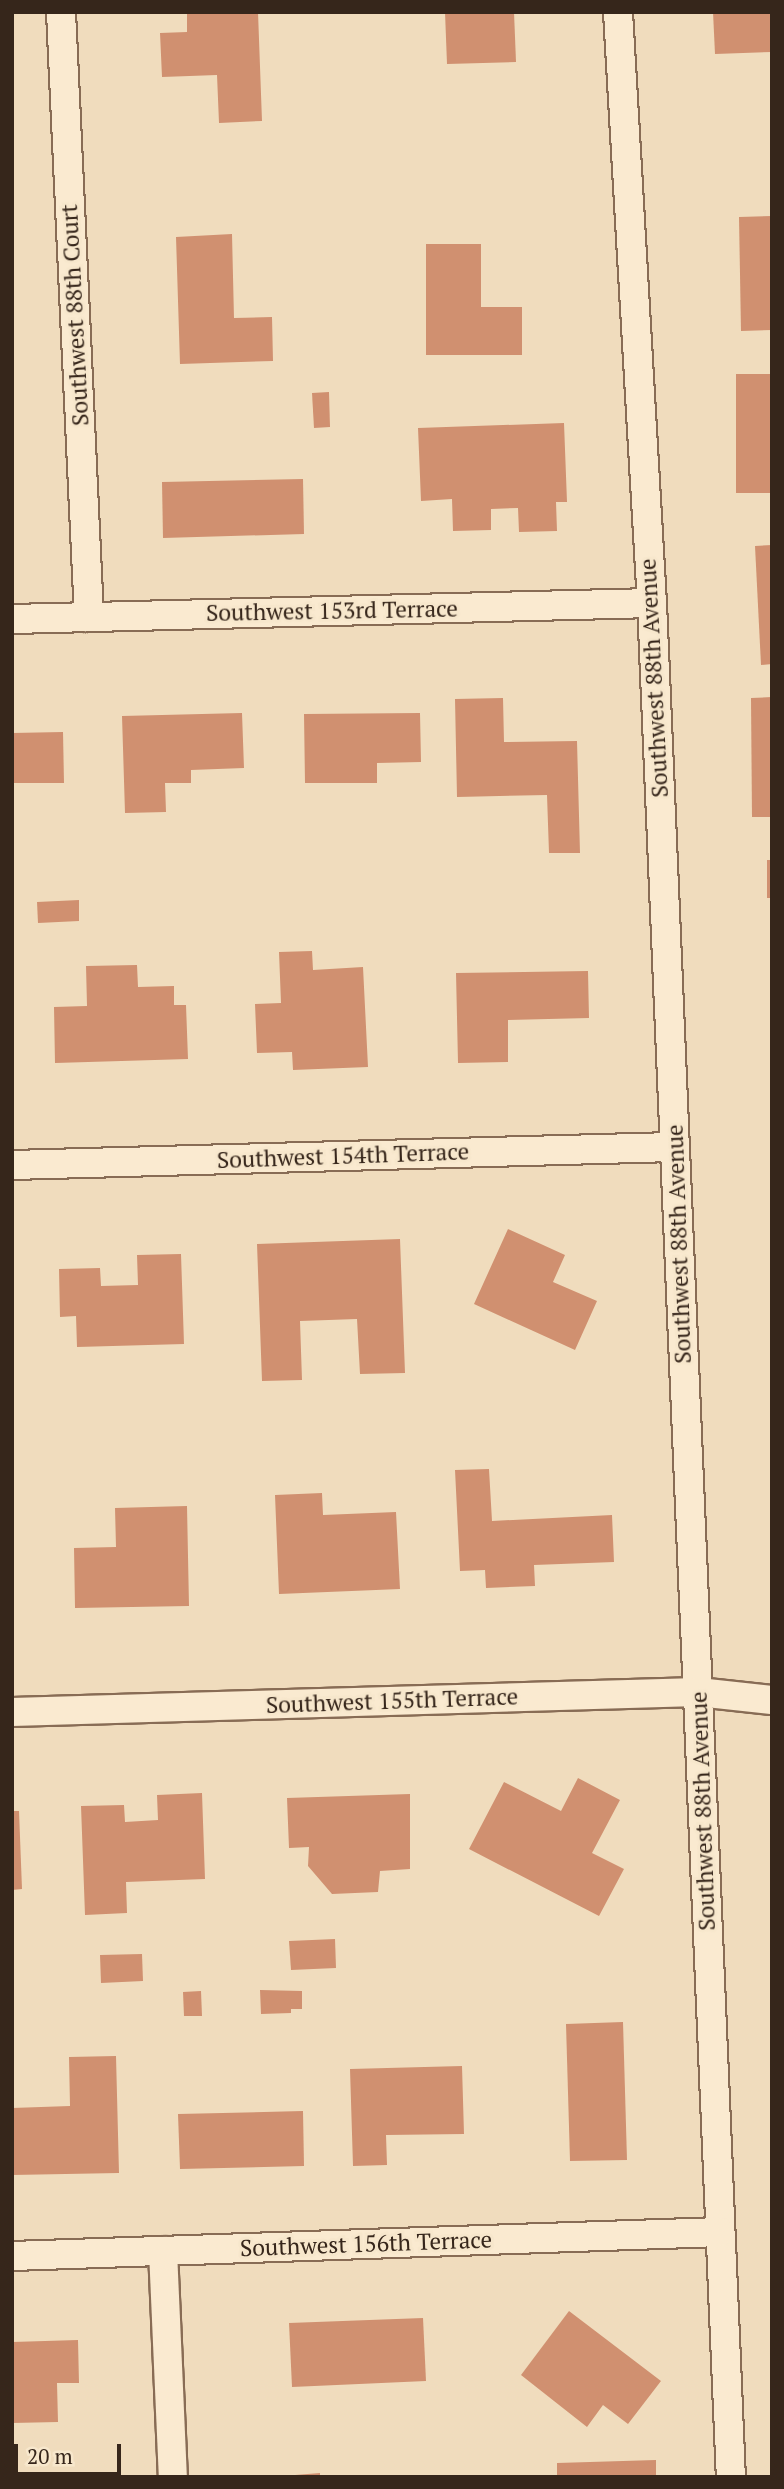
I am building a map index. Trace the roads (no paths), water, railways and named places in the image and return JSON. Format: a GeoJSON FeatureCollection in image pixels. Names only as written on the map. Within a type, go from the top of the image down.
{"type":"FeatureCollection","features":[{"type":"Feature","properties":{"kind":"street","name":"Southwest 88th Court"},"geometry":{"type":"LineString","coordinates":[[61,12],[89,617]]}},
{"type":"Feature","properties":{"kind":"street","name":"Southwest 88th Avenue"},"geometry":{"type":"LineString","coordinates":[[618,12],[652,603],[731,2477]]}},
{"type":"Feature","properties":{"kind":"street","name":"Southwest 153rd Terrace"},"geometry":{"type":"LineString","coordinates":[[12,619],[652,603]]}},
{"type":"Feature","properties":{"kind":"street","name":"Southwest 154th Terrace"},"geometry":{"type":"LineString","coordinates":[[12,1165],[675,1147]]}},
{"type":"Feature","properties":{"kind":"street","name":"Southwest 155th Terrace"},"geometry":{"type":"LineString","coordinates":[[12,1712],[698,1692],[772,1700]]}},
{"type":"Feature","properties":{"kind":"street","name":"Southwest 156th Terrace"},"geometry":{"type":"LineString","coordinates":[[12,2256],[720,2232]]}},
{"type":"Feature","properties":{"kind":"street"},"geometry":{"type":"LineString","coordinates":[[163,2251],[173,2477]]}}]}
